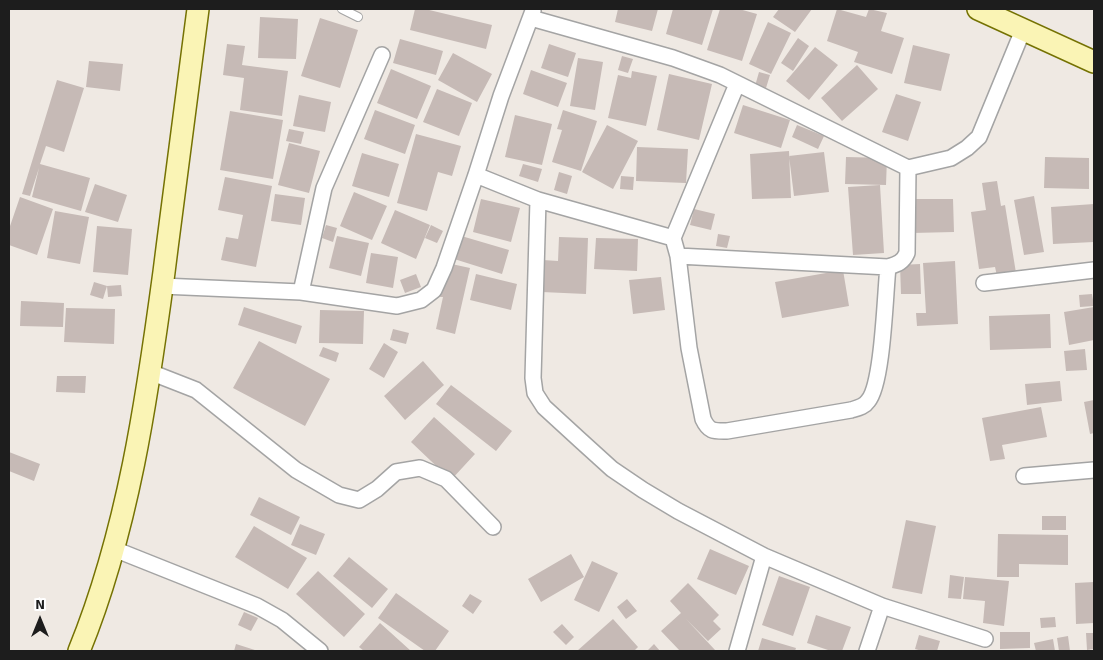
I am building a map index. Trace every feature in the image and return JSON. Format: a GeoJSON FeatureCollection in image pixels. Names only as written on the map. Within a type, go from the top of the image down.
{"type":"FeatureCollection","features":[{"type":"Feature","properties":{"kind":"street"},"geometry":{"type":"LineString","coordinates":[[79,651],[114,549],[138,439],[162,286],[198,9]]}},
{"type":"Feature","properties":{"kind":"street"},"geometry":{"type":"LineString","coordinates":[[978,9],[1094,62]]}},
{"type":"Feature","properties":{"kind":"street"},"geometry":{"type":"LineString","coordinates":[[162,286],[301,292],[397,306],[422,300],[434,290],[444,268],[501,96],[532,14],[673,58],[720,75],[908,168],[951,158],[967,148],[979,137],[1023,30]]}},
{"type":"Feature","properties":{"kind":"street"},"geometry":{"type":"LineString","coordinates":[[301,292],[324,188],[382,55]]}},
{"type":"Feature","properties":{"kind":"street"},"geometry":{"type":"LineString","coordinates":[[737,84],[673,238],[678,256],[689,348],[706,427],[714,431],[727,431],[851,410],[868,402],[878,374],[888,267]]}},
{"type":"Feature","properties":{"kind":"street"},"geometry":{"type":"LineString","coordinates":[[678,256],[888,267],[898,264],[904,260],[907,252],[908,168]]}},
{"type":"Feature","properties":{"kind":"street"},"geometry":{"type":"LineString","coordinates":[[476,176],[538,200],[673,238]]}},
{"type":"Feature","properties":{"kind":"street"},"geometry":{"type":"LineString","coordinates":[[538,200],[533,378],[535,394],[544,407],[612,469],[643,490],[671,507],[764,556],[882,606],[985,639]]}},
{"type":"Feature","properties":{"kind":"street"},"geometry":{"type":"LineString","coordinates":[[984,283],[1094,270]]}},
{"type":"Feature","properties":{"kind":"street"},"geometry":{"type":"LineString","coordinates":[[150,372],[196,390],[296,470],[339,495],[359,500],[377,489],[396,472],[420,468],[446,479],[493,528]]}},
{"type":"Feature","properties":{"kind":"street"},"geometry":{"type":"LineString","coordinates":[[1024,476],[1094,470]]}},
{"type":"Feature","properties":{"kind":"street"},"geometry":{"type":"LineString","coordinates":[[114,549],[257,606],[282,620],[320,651]]}},
{"type":"Feature","properties":{"kind":"street"},"geometry":{"type":"LineString","coordinates":[[737,651],[764,556]]}},
{"type":"Feature","properties":{"kind":"street"},"geometry":{"type":"LineString","coordinates":[[867,651],[882,606]]}},
{"type":"Feature","properties":{"kind":"lane"},"geometry":{"type":"LineString","coordinates":[[342,9],[358,17]]}},
{"type":"Feature","properties":{"kind":"building"},"geometry":{"type":"Polygon","coordinates":[[[415,9],[425,9],[492,25],[486,49],[410,30],[415,9]]]}},
{"type":"Feature","properties":{"kind":"building"},"geometry":{"type":"Polygon","coordinates":[[[618,9],[658,9],[652,31],[615,22],[618,9]]]}},
{"type":"Feature","properties":{"kind":"building"},"geometry":{"type":"Polygon","coordinates":[[[673,9],[713,9],[702,45],[666,34],[673,9]]]}},
{"type":"Feature","properties":{"kind":"building"},"geometry":{"type":"Polygon","coordinates":[[[720,9],[739,9],[757,14],[742,61],[707,50],[720,9]]]}},
{"type":"Feature","properties":{"kind":"building"},"geometry":{"type":"Polygon","coordinates":[[[779,9],[812,9],[795,32],[773,17],[779,9]]]}},
{"type":"Feature","properties":{"kind":"building"},"geometry":{"type":"Polygon","coordinates":[[[837,9],[866,17],[869,9],[887,13],[881,31],[904,38],[892,74],[854,62],[858,52],[827,41],[837,9]]]}},
{"type":"Feature","properties":{"kind":"building"},"geometry":{"type":"Polygon","coordinates":[[[260,17],[298,19],[296,59],[258,58],[260,17]]]}},
{"type":"Feature","properties":{"kind":"building"},"geometry":{"type":"Polygon","coordinates":[[[320,18],[358,30],[340,88],[301,76],[320,18]]]}},
{"type":"Feature","properties":{"kind":"building"},"geometry":{"type":"Polygon","coordinates":[[[768,22],[791,33],[771,74],[749,64],[768,22]]]}},
{"type":"Feature","properties":{"kind":"building"},"geometry":{"type":"Polygon","coordinates":[[[798,38],[809,46],[793,71],[781,63],[798,38]]]}},
{"type":"Feature","properties":{"kind":"building"},"geometry":{"type":"Polygon","coordinates":[[[400,39],[443,51],[436,75],[393,63],[400,39]]]}},
{"type":"Feature","properties":{"kind":"building"},"geometry":{"type":"Polygon","coordinates":[[[227,44],[245,46],[242,65],[288,71],[282,116],[240,110],[244,78],[223,75],[227,44]]]}},
{"type":"Feature","properties":{"kind":"building"},"geometry":{"type":"Polygon","coordinates":[[[549,44],[576,53],[568,77],[541,68],[549,44]]]}},
{"type":"Feature","properties":{"kind":"building"},"geometry":{"type":"Polygon","coordinates":[[[913,45],[950,54],[941,91],[904,83],[913,45]]]}},
{"type":"Feature","properties":{"kind":"building"},"geometry":{"type":"Polygon","coordinates":[[[815,47],[838,65],[809,100],[786,81],[815,47]]]}},
{"type":"Feature","properties":{"kind":"building"},"geometry":{"type":"Polygon","coordinates":[[[453,53],[492,74],[477,102],[438,80],[453,53]]]}},
{"type":"Feature","properties":{"kind":"building"},"geometry":{"type":"Polygon","coordinates":[[[622,56],[633,59],[628,73],[618,70],[622,56]]]}},
{"type":"Feature","properties":{"kind":"building"},"geometry":{"type":"Polygon","coordinates":[[[578,58],[603,62],[595,110],[570,106],[578,58]]]}},
{"type":"Feature","properties":{"kind":"building"},"geometry":{"type":"Polygon","coordinates":[[[89,61],[123,64],[120,91],[86,87],[89,61]]]}},
{"type":"Feature","properties":{"kind":"building"},"geometry":{"type":"Polygon","coordinates":[[[857,65],[878,89],[842,121],[821,98],[857,65]]]}},
{"type":"Feature","properties":{"kind":"building"},"geometry":{"type":"Polygon","coordinates":[[[391,69],[431,86],[417,119],[377,103],[391,69]]]}},
{"type":"Feature","properties":{"kind":"building"},"geometry":{"type":"Polygon","coordinates":[[[531,70],[567,83],[558,107],[523,94],[531,70]]]}},
{"type":"Feature","properties":{"kind":"building"},"geometry":{"type":"Polygon","coordinates":[[[632,71],[657,76],[646,126],[608,118],[618,75],[631,78],[632,71]]]}},
{"type":"Feature","properties":{"kind":"building"},"geometry":{"type":"Polygon","coordinates":[[[759,72],[770,75],[766,88],[755,86],[759,72]]]}},
{"type":"Feature","properties":{"kind":"building"},"geometry":{"type":"Polygon","coordinates":[[[669,74],[712,84],[699,140],[657,130],[669,74]]]}},
{"type":"Feature","properties":{"kind":"building"},"geometry":{"type":"Polygon","coordinates":[[[57,80],[84,88],[64,152],[46,146],[40,164],[90,178],[81,211],[32,197],[39,168],[30,196],[22,194],[57,80]]]}},
{"type":"Feature","properties":{"kind":"building"},"geometry":{"type":"Polygon","coordinates":[[[437,89],[472,103],[459,136],[423,122],[437,89]]]}},
{"type":"Feature","properties":{"kind":"building"},"geometry":{"type":"Polygon","coordinates":[[[896,94],[921,102],[908,141],[882,132],[896,94]]]}},
{"type":"Feature","properties":{"kind":"building"},"geometry":{"type":"Polygon","coordinates":[[[299,95],[331,102],[325,132],[293,126],[299,95]]]}},
{"type":"Feature","properties":{"kind":"building"},"geometry":{"type":"Polygon","coordinates":[[[743,105],[790,120],[781,148],[734,133],[743,105]]]}},
{"type":"Feature","properties":{"kind":"building"},"geometry":{"type":"Polygon","coordinates":[[[375,110],[415,125],[405,154],[364,139],[375,110]]]}},
{"type":"Feature","properties":{"kind":"building"},"geometry":{"type":"Polygon","coordinates":[[[563,110],[597,121],[581,171],[552,162],[562,130],[557,129],[563,110]]]}},
{"type":"Feature","properties":{"kind":"building"},"geometry":{"type":"Polygon","coordinates":[[[230,111],[283,120],[273,179],[220,170],[230,111]]]}},
{"type":"Feature","properties":{"kind":"building"},"geometry":{"type":"Polygon","coordinates":[[[515,115],[552,124],[542,165],[505,157],[515,115]]]}},
{"type":"Feature","properties":{"kind":"building"},"geometry":{"type":"Polygon","coordinates":[[[607,125],[638,141],[613,189],[582,172],[607,125]]]}},
{"type":"Feature","properties":{"kind":"building"},"geometry":{"type":"Polygon","coordinates":[[[797,125],[824,136],[818,149],[792,137],[797,125]]]}},
{"type":"Feature","properties":{"kind":"building"},"geometry":{"type":"Polygon","coordinates":[[[289,129],[304,132],[301,144],[286,141],[289,129]]]}},
{"type":"Feature","properties":{"kind":"building"},"geometry":{"type":"Polygon","coordinates":[[[416,134],[461,146],[452,176],[438,172],[427,211],[397,203],[416,134]]]}},
{"type":"Feature","properties":{"kind":"building"},"geometry":{"type":"Polygon","coordinates":[[[289,143],[320,151],[309,193],[278,185],[289,143]]]}},
{"type":"Feature","properties":{"kind":"building"},"geometry":{"type":"Polygon","coordinates":[[[637,147],[688,149],[686,183],[636,181],[637,147]]]}},
{"type":"Feature","properties":{"kind":"building"},"geometry":{"type":"Polygon","coordinates":[[[789,151],[791,198],[752,199],[750,154],[789,151]]]}},
{"type":"Feature","properties":{"kind":"building"},"geometry":{"type":"Polygon","coordinates":[[[824,152],[829,192],[794,196],[789,156],[824,152]]]}},
{"type":"Feature","properties":{"kind":"building"},"geometry":{"type":"Polygon","coordinates":[[[362,153],[399,164],[389,197],[352,186],[362,153]]]}},
{"type":"Feature","properties":{"kind":"building"},"geometry":{"type":"Polygon","coordinates":[[[846,157],[887,158],[886,185],[845,184],[846,157]]]}},
{"type":"Feature","properties":{"kind":"building"},"geometry":{"type":"Polygon","coordinates":[[[1045,157],[1089,158],[1089,189],[1044,188],[1045,157]]]}},
{"type":"Feature","properties":{"kind":"building"},"geometry":{"type":"Polygon","coordinates":[[[523,164],[542,169],[538,182],[519,176],[523,164]]]}},
{"type":"Feature","properties":{"kind":"building"},"geometry":{"type":"Polygon","coordinates":[[[559,172],[572,176],[567,194],[554,190],[559,172]]]}},
{"type":"Feature","properties":{"kind":"building"},"geometry":{"type":"Polygon","coordinates":[[[621,176],[634,177],[633,190],[620,189],[621,176]]]}},
{"type":"Feature","properties":{"kind":"building"},"geometry":{"type":"Polygon","coordinates":[[[225,177],[272,186],[256,267],[221,260],[226,237],[238,239],[243,215],[218,210],[225,177]]]}},
{"type":"Feature","properties":{"kind":"building"},"geometry":{"type":"Polygon","coordinates":[[[997,181],[1001,206],[1005,205],[1016,273],[997,276],[995,267],[979,269],[971,212],[986,210],[982,183],[997,181]]]}},
{"type":"Feature","properties":{"kind":"building"},"geometry":{"type":"Polygon","coordinates":[[[95,184],[127,195],[118,222],[85,212],[95,184]]]}},
{"type":"Feature","properties":{"kind":"building"},"geometry":{"type":"Polygon","coordinates":[[[880,185],[884,253],[853,255],[848,187],[880,185]]]}},
{"type":"Feature","properties":{"kind":"building"},"geometry":{"type":"Polygon","coordinates":[[[354,192],[387,206],[372,240],[340,226],[354,192]]]}},
{"type":"Feature","properties":{"kind":"building"},"geometry":{"type":"Polygon","coordinates":[[[275,194],[305,198],[301,225],[271,221],[275,194]]]}},
{"type":"Feature","properties":{"kind":"building"},"geometry":{"type":"Polygon","coordinates":[[[1034,196],[1044,252],[1024,255],[1014,200],[1034,196]]]}},
{"type":"Feature","properties":{"kind":"building"},"geometry":{"type":"Polygon","coordinates":[[[20,197],[53,209],[37,255],[9,245],[9,229],[20,197]]]}},
{"type":"Feature","properties":{"kind":"building"},"geometry":{"type":"Polygon","coordinates":[[[481,199],[520,208],[511,242],[473,232],[481,199]]]}},
{"type":"Feature","properties":{"kind":"building"},"geometry":{"type":"Polygon","coordinates":[[[912,199],[953,199],[954,232],[912,233],[912,199]]]}},
{"type":"Feature","properties":{"kind":"building"},"geometry":{"type":"Polygon","coordinates":[[[1094,204],[1094,242],[1053,244],[1051,207],[1094,204]]]}},
{"type":"Feature","properties":{"kind":"building"},"geometry":{"type":"Polygon","coordinates":[[[694,209],[715,214],[711,230],[690,225],[694,209]]]}},
{"type":"Feature","properties":{"kind":"building"},"geometry":{"type":"Polygon","coordinates":[[[395,210],[430,225],[416,259],[381,243],[395,210]]]}},
{"type":"Feature","properties":{"kind":"building"},"geometry":{"type":"Polygon","coordinates":[[[55,211],[89,217],[80,264],[47,258],[55,211]]]}},
{"type":"Feature","properties":{"kind":"building"},"geometry":{"type":"Polygon","coordinates":[[[326,225],[337,228],[333,242],[322,238],[326,225]]]}},
{"type":"Feature","properties":{"kind":"building"},"geometry":{"type":"Polygon","coordinates":[[[431,225],[443,231],[437,243],[425,238],[431,225]]]}},
{"type":"Feature","properties":{"kind":"building"},"geometry":{"type":"Polygon","coordinates":[[[97,226],[132,229],[128,275],[93,272],[97,226]]]}},
{"type":"Feature","properties":{"kind":"building"},"geometry":{"type":"Polygon","coordinates":[[[718,234],[730,236],[727,248],[716,246],[718,234]]]}},
{"type":"Feature","properties":{"kind":"building"},"geometry":{"type":"Polygon","coordinates":[[[458,235],[509,250],[502,274],[451,258],[458,235]]]}},
{"type":"Feature","properties":{"kind":"building"},"geometry":{"type":"Polygon","coordinates":[[[337,236],[369,243],[361,276],[329,268],[337,236]]]}},
{"type":"Feature","properties":{"kind":"building"},"geometry":{"type":"Polygon","coordinates":[[[559,237],[588,238],[586,294],[542,292],[543,260],[558,261],[559,237]]]}},
{"type":"Feature","properties":{"kind":"building"},"geometry":{"type":"Polygon","coordinates":[[[596,238],[638,239],[637,271],[594,269],[596,238]]]}},
{"type":"Feature","properties":{"kind":"building"},"geometry":{"type":"Polygon","coordinates":[[[371,253],[398,257],[393,288],[366,283],[371,253]]]}},
{"type":"Feature","properties":{"kind":"building"},"geometry":{"type":"Polygon","coordinates":[[[955,261],[958,324],[917,326],[916,313],[926,313],[923,263],[955,261]]]}},
{"type":"Feature","properties":{"kind":"building"},"geometry":{"type":"Polygon","coordinates":[[[447,263],[470,268],[455,334],[436,329],[443,297],[440,297],[447,263]]]}},
{"type":"Feature","properties":{"kind":"building"},"geometry":{"type":"Polygon","coordinates":[[[920,264],[921,294],[901,294],[900,265],[920,264]]]}},
{"type":"Feature","properties":{"kind":"building"},"geometry":{"type":"Polygon","coordinates":[[[843,270],[849,306],[782,318],[775,282],[843,270]]]}},
{"type":"Feature","properties":{"kind":"building"},"geometry":{"type":"Polygon","coordinates":[[[416,274],[421,287],[405,293],[400,280],[416,274]]]}},
{"type":"Feature","properties":{"kind":"building"},"geometry":{"type":"Polygon","coordinates":[[[476,274],[517,284],[511,310],[470,300],[476,274]]]}},
{"type":"Feature","properties":{"kind":"building"},"geometry":{"type":"Polygon","coordinates":[[[661,277],[665,310],[633,314],[629,280],[661,277]]]}},
{"type":"Feature","properties":{"kind":"building"},"geometry":{"type":"Polygon","coordinates":[[[94,282],[107,286],[103,299],[90,295],[94,282]]]}},
{"type":"Feature","properties":{"kind":"building"},"geometry":{"type":"Polygon","coordinates":[[[121,285],[122,296],[108,297],[107,286],[121,285]]]}},
{"type":"Feature","properties":{"kind":"building"},"geometry":{"type":"Polygon","coordinates":[[[1092,294],[1094,306],[1080,307],[1079,295],[1092,294]]]}},
{"type":"Feature","properties":{"kind":"building"},"geometry":{"type":"Polygon","coordinates":[[[21,301],[64,303],[63,327],[20,326],[21,301]]]}},
{"type":"Feature","properties":{"kind":"building"},"geometry":{"type":"Polygon","coordinates":[[[244,307],[302,326],[296,344],[238,325],[244,307]]]}},
{"type":"Feature","properties":{"kind":"building"},"geometry":{"type":"Polygon","coordinates":[[[1094,307],[1094,340],[1069,345],[1064,312],[1094,307]]]}},
{"type":"Feature","properties":{"kind":"building"},"geometry":{"type":"Polygon","coordinates":[[[66,308],[115,309],[114,344],[64,342],[66,308]]]}},
{"type":"Feature","properties":{"kind":"building"},"geometry":{"type":"Polygon","coordinates":[[[320,310],[364,311],[363,344],[319,343],[320,310]]]}},
{"type":"Feature","properties":{"kind":"building"},"geometry":{"type":"Polygon","coordinates":[[[1050,314],[1051,348],[990,350],[989,316],[1050,314]]]}},
{"type":"Feature","properties":{"kind":"building"},"geometry":{"type":"Polygon","coordinates":[[[393,329],[409,333],[406,344],[390,340],[393,329]]]}},
{"type":"Feature","properties":{"kind":"building"},"geometry":{"type":"Polygon","coordinates":[[[259,341],[330,379],[305,426],[233,388],[259,341]]]}},
{"type":"Feature","properties":{"kind":"building"},"geometry":{"type":"Polygon","coordinates":[[[384,343],[398,352],[384,378],[369,369],[384,343]]]}},
{"type":"Feature","properties":{"kind":"building"},"geometry":{"type":"Polygon","coordinates":[[[323,347],[339,353],[336,362],[319,356],[323,347]]]}},
{"type":"Feature","properties":{"kind":"building"},"geometry":{"type":"Polygon","coordinates":[[[1085,349],[1087,370],[1066,371],[1064,351],[1085,349]]]}},
{"type":"Feature","properties":{"kind":"building"},"geometry":{"type":"Polygon","coordinates":[[[423,361],[444,385],[405,420],[384,396],[423,361]]]}},
{"type":"Feature","properties":{"kind":"building"},"geometry":{"type":"Polygon","coordinates":[[[57,376],[86,376],[85,393],[56,392],[57,376]]]}},
{"type":"Feature","properties":{"kind":"building"},"geometry":{"type":"Polygon","coordinates":[[[1060,381],[1062,401],[1027,405],[1025,384],[1060,381]]]}},
{"type":"Feature","properties":{"kind":"building"},"geometry":{"type":"Polygon","coordinates":[[[451,385],[512,431],[496,451],[436,404],[451,385]]]}},
{"type":"Feature","properties":{"kind":"building"},"geometry":{"type":"Polygon","coordinates":[[[1094,400],[1094,433],[1090,434],[1084,402],[1094,400]]]}},
{"type":"Feature","properties":{"kind":"building"},"geometry":{"type":"Polygon","coordinates":[[[1041,407],[1047,437],[1002,445],[1005,459],[990,461],[982,418],[1041,407]]]}},
{"type":"Feature","properties":{"kind":"building"},"geometry":{"type":"Polygon","coordinates":[[[434,417],[475,454],[451,480],[411,442],[434,417]]]}},
{"type":"Feature","properties":{"kind":"building"},"geometry":{"type":"Polygon","coordinates":[[[9,452],[40,464],[34,481],[9,471],[9,452]]]}},
{"type":"Feature","properties":{"kind":"building"},"geometry":{"type":"Polygon","coordinates":[[[259,497],[300,517],[291,535],[250,515],[259,497]]]}},
{"type":"Feature","properties":{"kind":"building"},"geometry":{"type":"Polygon","coordinates":[[[1042,516],[1066,516],[1066,530],[1042,530],[1042,516]]]}},
{"type":"Feature","properties":{"kind":"building"},"geometry":{"type":"Polygon","coordinates":[[[906,520],[936,526],[922,594],[892,588],[906,520]]]}},
{"type":"Feature","properties":{"kind":"building"},"geometry":{"type":"Polygon","coordinates":[[[300,524],[325,534],[316,555],[291,545],[300,524]]]}},
{"type":"Feature","properties":{"kind":"building"},"geometry":{"type":"Polygon","coordinates":[[[254,526],[307,558],[288,589],[235,557],[254,526]]]}},
{"type":"Feature","properties":{"kind":"building"},"geometry":{"type":"Polygon","coordinates":[[[998,534],[1068,535],[1068,565],[1019,564],[1019,577],[997,577],[998,534]]]}},
{"type":"Feature","properties":{"kind":"building"},"geometry":{"type":"Polygon","coordinates":[[[710,549],[749,566],[736,595],[697,579],[710,549]]]}},
{"type":"Feature","properties":{"kind":"building"},"geometry":{"type":"Polygon","coordinates":[[[571,554],[584,577],[541,602],[528,579],[571,554]]]}},
{"type":"Feature","properties":{"kind":"building"},"geometry":{"type":"Polygon","coordinates":[[[349,557],[388,589],[372,608],[333,576],[349,557]]]}},
{"type":"Feature","properties":{"kind":"building"},"geometry":{"type":"Polygon","coordinates":[[[592,561],[618,573],[599,612],[574,600],[592,561]]]}},
{"type":"Feature","properties":{"kind":"building"},"geometry":{"type":"Polygon","coordinates":[[[318,571],[365,614],[344,637],[296,594],[318,571]]]}},
{"type":"Feature","properties":{"kind":"building"},"geometry":{"type":"Polygon","coordinates":[[[950,575],[964,577],[961,599],[948,598],[950,575]]]}},
{"type":"Feature","properties":{"kind":"building"},"geometry":{"type":"Polygon","coordinates":[[[779,576],[810,587],[793,636],[762,625],[779,576]]]}},
{"type":"Feature","properties":{"kind":"building"},"geometry":{"type":"Polygon","coordinates":[[[965,577],[1009,581],[1004,626],[983,623],[985,601],[963,599],[965,577]]]}},
{"type":"Feature","properties":{"kind":"building"},"geometry":{"type":"Polygon","coordinates":[[[1094,582],[1094,623],[1076,624],[1075,583],[1094,582]]]}},
{"type":"Feature","properties":{"kind":"building"},"geometry":{"type":"Polygon","coordinates":[[[688,583],[719,615],[713,621],[721,629],[708,641],[686,619],[716,651],[680,651],[661,631],[681,613],[670,601],[688,583]]]}},
{"type":"Feature","properties":{"kind":"building"},"geometry":{"type":"Polygon","coordinates":[[[396,593],[449,631],[435,651],[425,651],[378,618],[396,593]]]}},
{"type":"Feature","properties":{"kind":"building"},"geometry":{"type":"Polygon","coordinates":[[[470,594],[482,601],[473,614],[462,606],[470,594]]]}},
{"type":"Feature","properties":{"kind":"building"},"geometry":{"type":"Polygon","coordinates":[[[627,599],[637,611],[626,619],[617,607],[627,599]]]}},
{"type":"Feature","properties":{"kind":"building"},"geometry":{"type":"Polygon","coordinates":[[[244,612],[258,618],[251,631],[238,625],[244,612]]]}},
{"type":"Feature","properties":{"kind":"building"},"geometry":{"type":"Polygon","coordinates":[[[816,615],[851,627],[842,651],[831,651],[807,643],[816,615]]]}},
{"type":"Feature","properties":{"kind":"building"},"geometry":{"type":"Polygon","coordinates":[[[1055,617],[1056,627],[1041,628],[1040,618],[1055,617]]]}},
{"type":"Feature","properties":{"kind":"building"},"geometry":{"type":"Polygon","coordinates":[[[613,619],[638,647],[634,651],[577,651],[613,619]]]}},
{"type":"Feature","properties":{"kind":"building"},"geometry":{"type":"Polygon","coordinates":[[[380,623],[411,651],[364,651],[359,647],[380,623]]]}},
{"type":"Feature","properties":{"kind":"building"},"geometry":{"type":"Polygon","coordinates":[[[562,624],[574,637],[566,645],[553,632],[562,624]]]}},
{"type":"Feature","properties":{"kind":"building"},"geometry":{"type":"Polygon","coordinates":[[[1000,632],[1030,632],[1030,648],[1000,649],[1000,632]]]}},
{"type":"Feature","properties":{"kind":"building"},"geometry":{"type":"Polygon","coordinates":[[[1086,633],[1094,633],[1094,649],[1087,650],[1086,633]]]}},
{"type":"Feature","properties":{"kind":"building"},"geometry":{"type":"Polygon","coordinates":[[[919,635],[940,641],[937,651],[915,649],[919,635]]]}},
{"type":"Feature","properties":{"kind":"building"},"geometry":{"type":"Polygon","coordinates":[[[1068,636],[1070,651],[1059,651],[1057,638],[1068,636]]]}},
{"type":"Feature","properties":{"kind":"building"},"geometry":{"type":"Polygon","coordinates":[[[762,638],[796,648],[795,651],[758,651],[762,638]]]}},
{"type":"Feature","properties":{"kind":"building"},"geometry":{"type":"Polygon","coordinates":[[[1053,639],[1055,651],[1036,651],[1034,643],[1053,639]]]}},
{"type":"Feature","properties":{"kind":"building"},"geometry":{"type":"Polygon","coordinates":[[[236,644],[258,651],[234,651],[236,644]]]}},
{"type":"Feature","properties":{"kind":"building"},"geometry":{"type":"Polygon","coordinates":[[[654,644],[660,651],[647,651],[654,644]]]}}]}
